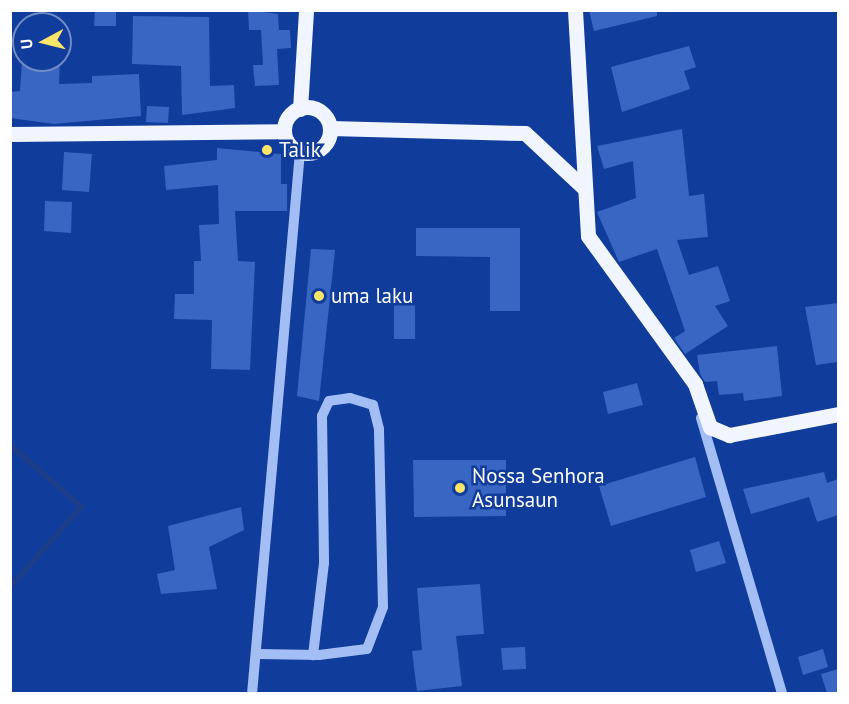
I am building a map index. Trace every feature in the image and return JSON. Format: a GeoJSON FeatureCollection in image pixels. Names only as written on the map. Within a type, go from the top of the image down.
{"type":"FeatureCollection","features":[{"type":"Feature","properties":{"kind":"main road"},"geometry":{"type":"LineString","coordinates":[[300,108],[306,10]]}},
{"type":"Feature","properties":{"kind":"main road"},"geometry":{"type":"LineString","coordinates":[[574,10],[588,236],[695,384],[710,427],[729,435],[838,414]]}},
{"type":"Feature","properties":{"kind":"main road"},"geometry":{"type":"LineString","coordinates":[[300,108],[323,113],[330,128],[325,145],[300,152],[289,144],[284,131],[288,117],[300,108]]}},
{"type":"Feature","properties":{"kind":"main road"},"geometry":{"type":"LineString","coordinates":[[330,128],[525,133],[584,188]]}},
{"type":"Feature","properties":{"kind":"main road"},"geometry":{"type":"LineString","coordinates":[[10,134],[284,131]]}},
{"type":"Feature","properties":{"kind":"street"},"geometry":{"type":"LineString","coordinates":[[252,693],[258,654],[300,152]]}},
{"type":"Feature","properties":{"kind":"street"},"geometry":{"type":"LineString","coordinates":[[695,384],[706,450],[782,693]]}},
{"type":"Feature","properties":{"kind":"street"},"geometry":{"type":"LineString","coordinates":[[258,654],[313,655],[367,649],[383,607],[379,429],[373,405],[350,398],[329,401],[322,416],[324,573],[313,655]]}},
{"type":"Feature","properties":{"kind":"building"},"geometry":{"type":"Polygon","coordinates":[[[95,10],[116,10],[116,26],[94,26],[95,10]]]}},
{"type":"Feature","properties":{"kind":"building"},"geometry":{"type":"Polygon","coordinates":[[[248,10],[278,14],[279,30],[290,30],[291,48],[277,49],[279,85],[255,86],[253,65],[263,65],[261,30],[249,30],[248,10]]]}},
{"type":"Feature","properties":{"kind":"building"},"geometry":{"type":"Polygon","coordinates":[[[589,10],[657,10],[657,16],[594,31],[589,10]]]}},
{"type":"Feature","properties":{"kind":"building"},"geometry":{"type":"Polygon","coordinates":[[[133,16],[209,17],[210,86],[234,85],[235,108],[182,115],[181,66],[132,64],[133,16]]]}},
{"type":"Feature","properties":{"kind":"building"},"geometry":{"type":"Polygon","coordinates":[[[689,46],[696,67],[684,71],[690,89],[622,112],[611,67],[689,46]]]}},
{"type":"Feature","properties":{"kind":"building"},"geometry":{"type":"Polygon","coordinates":[[[21,72],[60,72],[59,84],[92,83],[92,76],[139,74],[141,116],[54,124],[10,118],[10,92],[20,91],[21,72]]]}},
{"type":"Feature","properties":{"kind":"building"},"geometry":{"type":"Polygon","coordinates":[[[147,106],[169,107],[168,123],[146,122],[147,106]]]}},
{"type":"Feature","properties":{"kind":"building"},"geometry":{"type":"Polygon","coordinates":[[[682,129],[689,196],[704,194],[708,237],[677,240],[689,275],[718,266],[730,301],[715,306],[728,326],[685,354],[674,338],[685,331],[657,249],[619,262],[597,212],[636,198],[633,161],[604,169],[597,146],[682,129]]]}},
{"type":"Feature","properties":{"kind":"building"},"geometry":{"type":"Polygon","coordinates":[[[217,148],[281,154],[281,184],[287,184],[287,211],[235,211],[238,261],[255,262],[250,370],[211,369],[212,320],[174,319],[175,294],[194,294],[194,261],[201,261],[199,225],[219,224],[218,185],[166,190],[164,166],[217,160],[217,148]]]}},
{"type":"Feature","properties":{"kind":"building"},"geometry":{"type":"Polygon","coordinates":[[[64,152],[92,154],[89,192],[62,190],[64,152]]]}},
{"type":"Feature","properties":{"kind":"building"},"geometry":{"type":"Polygon","coordinates":[[[45,201],[72,202],[71,233],[44,231],[45,201]]]}},
{"type":"Feature","properties":{"kind":"building"},"geometry":{"type":"Polygon","coordinates":[[[416,228],[520,228],[520,311],[490,311],[490,257],[416,256],[416,228]]]}},
{"type":"Feature","properties":{"kind":"building"},"geometry":{"type":"Polygon","coordinates":[[[311,249],[335,250],[319,401],[297,396],[311,249]]]}},
{"type":"Feature","properties":{"kind":"building"},"geometry":{"type":"Polygon","coordinates":[[[838,303],[838,362],[816,365],[805,307],[838,303]]]}},
{"type":"Feature","properties":{"kind":"building"},"geometry":{"type":"Polygon","coordinates":[[[394,304],[415,304],[415,339],[394,339],[394,304]]]}},
{"type":"Feature","properties":{"kind":"building"},"geometry":{"type":"Polygon","coordinates":[[[777,346],[782,396],[744,401],[743,393],[719,395],[717,381],[705,382],[700,374],[697,355],[777,346]]]}},
{"type":"Feature","properties":{"kind":"building"},"geometry":{"type":"Polygon","coordinates":[[[637,383],[643,405],[608,414],[603,392],[637,383]]]}},
{"type":"Feature","properties":{"kind":"building"},"geometry":{"type":"Polygon","coordinates":[[[695,457],[706,497],[611,526],[599,486],[695,457]]]}},
{"type":"Feature","properties":{"kind":"building","name":"Nossa Senhora Asunsaun"},"geometry":{"type":"Polygon","coordinates":[[[413,460],[506,460],[506,516],[414,517],[413,460]]]}},
{"type":"Feature","properties":{"kind":"building"},"geometry":{"type":"Polygon","coordinates":[[[824,472],[827,483],[838,479],[838,515],[817,522],[809,497],[751,514],[743,489],[824,472]]]}},
{"type":"Feature","properties":{"kind":"building"},"geometry":{"type":"Polygon","coordinates":[[[241,507],[244,530],[209,547],[217,589],[161,594],[157,574],[175,570],[168,526],[241,507]]]}},
{"type":"Feature","properties":{"kind":"building"},"geometry":{"type":"Polygon","coordinates":[[[719,541],[726,563],[696,572],[690,550],[719,541]]]}},
{"type":"Feature","properties":{"kind":"building"},"geometry":{"type":"Polygon","coordinates":[[[480,584],[484,634],[456,636],[462,686],[417,691],[412,651],[422,650],[417,588],[480,584]]]}},
{"type":"Feature","properties":{"kind":"building"},"geometry":{"type":"Polygon","coordinates":[[[525,647],[526,669],[503,670],[501,648],[525,647]]]}},
{"type":"Feature","properties":{"kind":"building"},"geometry":{"type":"Polygon","coordinates":[[[823,649],[828,667],[803,675],[798,657],[823,649]]]}},
{"type":"Feature","properties":{"kind":"building"},"geometry":{"type":"Polygon","coordinates":[[[838,669],[838,693],[827,693],[821,674],[838,669]]]}},
{"type":"Feature","properties":{"kind":"waterway"},"geometry":{"type":"LineString","coordinates":[[10,445],[81,506],[10,586]]}},
{"type":"Feature","properties":{"kind":"place","name":"Talik"},"geometry":{"type":"Point","coordinates":[267,150]}},
{"type":"Feature","properties":{"kind":"place","name":"uma laku"},"geometry":{"type":"Point","coordinates":[319,296]}},
{"type":"Feature","properties":{"kind":"place","name":"Nossa Senhora Asunsaun"},"geometry":{"type":"Point","coordinates":[460,488]}}]}
